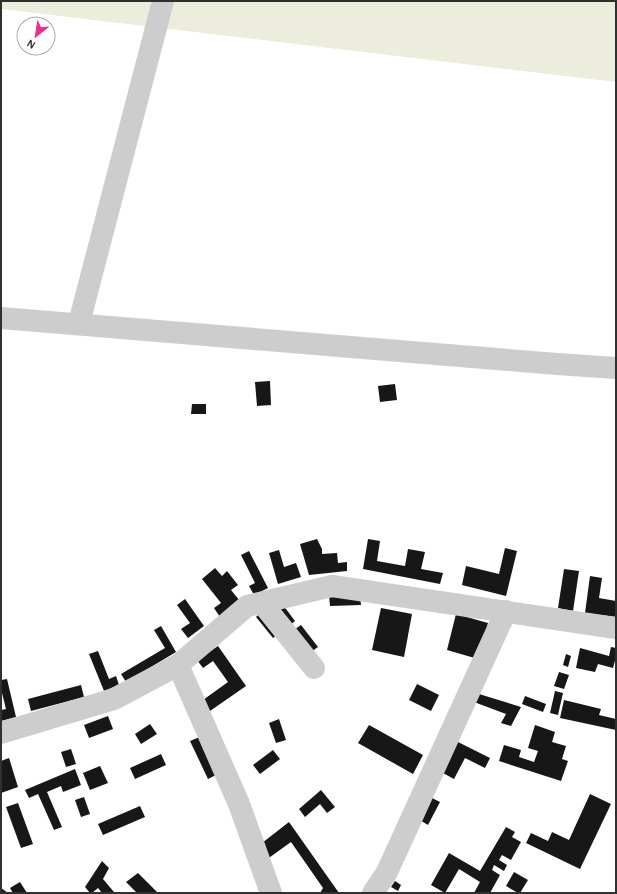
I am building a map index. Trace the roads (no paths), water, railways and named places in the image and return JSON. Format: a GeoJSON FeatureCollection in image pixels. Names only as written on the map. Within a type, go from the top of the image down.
{"type":"FeatureCollection","features":[{"type":"Feature","properties":{"kind":"street"},"geometry":{"type":"LineString","coordinates":[[79,323],[163,1]]}},
{"type":"Feature","properties":{"kind":"street"},"geometry":{"type":"LineString","coordinates":[[1,318],[79,323],[616,368]]}},
{"type":"Feature","properties":{"kind":"street"},"geometry":{"type":"LineString","coordinates":[[1,733],[114,699],[178,665],[247,606],[332,586],[616,628]]}},
{"type":"Feature","properties":{"kind":"street"},"geometry":{"type":"LineString","coordinates":[[262,603],[314,668]]}},
{"type":"Feature","properties":{"kind":"street"},"geometry":{"type":"LineString","coordinates":[[373,893],[386,872],[506,611]]}},
{"type":"Feature","properties":{"kind":"street"},"geometry":{"type":"LineString","coordinates":[[178,665],[239,804],[270,893]]}}]}
